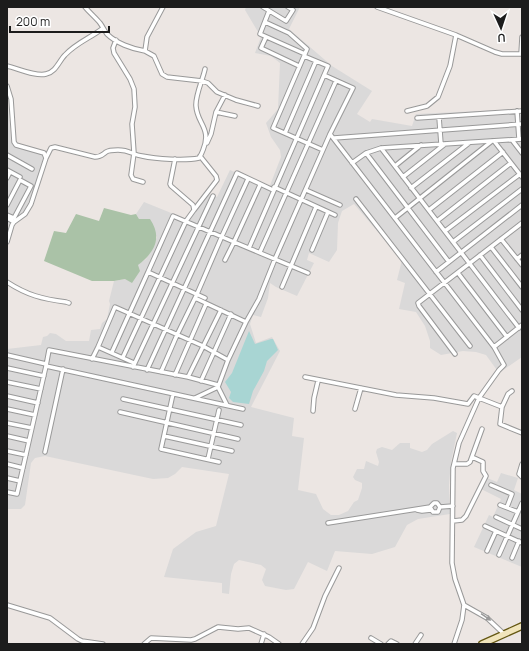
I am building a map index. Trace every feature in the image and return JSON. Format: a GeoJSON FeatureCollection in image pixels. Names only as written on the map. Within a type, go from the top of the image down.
{"type":"FeatureCollection","features":[{"type":"Feature","properties":{"kind":"street"},"geometry":{"type":"LineString","coordinates":[[85,7],[100,23],[108,35],[116,40],[154,56],[160,72],[164,76],[202,81],[208,83],[214,91],[236,100],[258,106]]}},
{"type":"Feature","properties":{"kind":"street"},"geometry":{"type":"LineString","coordinates":[[145,51],[147,37],[163,7]]}},
{"type":"Feature","properties":{"kind":"street"},"geometry":{"type":"LineString","coordinates":[[263,7],[286,21],[293,10],[288,7]]}},
{"type":"Feature","properties":{"kind":"street"},"geometry":{"type":"LineString","coordinates":[[377,7],[386,8],[502,54],[522,54],[522,36]]}},
{"type":"Feature","properties":{"kind":"street"},"geometry":{"type":"LineString","coordinates":[[249,248],[273,189],[328,66],[260,34],[269,11]]}},
{"type":"Feature","properties":{"kind":"street"},"geometry":{"type":"LineString","coordinates":[[264,22],[289,33],[307,49],[273,126],[274,129],[323,150]]}},
{"type":"Feature","properties":{"kind":"street"},"geometry":{"type":"LineString","coordinates":[[7,66],[47,74],[54,70],[72,48],[102,28]]}},
{"type":"Feature","properties":{"kind":"street"},"geometry":{"type":"LineString","coordinates":[[407,111],[427,106],[438,97],[450,66],[456,35]]}},
{"type":"Feature","properties":{"kind":"street"},"geometry":{"type":"LineString","coordinates":[[266,37],[261,48],[299,66]]}},
{"type":"Feature","properties":{"kind":"street"},"geometry":{"type":"LineString","coordinates":[[116,40],[113,48],[114,53],[130,79],[134,89],[135,107],[132,124],[134,153],[131,177],[143,182]]}},
{"type":"Feature","properties":{"kind":"street"},"geometry":{"type":"LineString","coordinates":[[285,133],[316,61]]}},
{"type":"Feature","properties":{"kind":"street"},"geometry":{"type":"LineString","coordinates":[[205,69],[196,100],[196,106],[198,116],[204,127],[206,144]]}},
{"type":"Feature","properties":{"kind":"street"},"geometry":{"type":"LineString","coordinates":[[195,398],[218,386],[228,360],[259,299],[330,134],[353,88],[324,75]]}},
{"type":"Feature","properties":{"kind":"street"},"geometry":{"type":"LineString","coordinates":[[260,252],[336,81]]}},
{"type":"Feature","properties":{"kind":"street"},"geometry":{"type":"LineString","coordinates":[[7,86],[10,99],[14,142],[16,145],[44,153],[46,158]]}},
{"type":"Feature","properties":{"kind":"street"},"geometry":{"type":"LineString","coordinates":[[7,242],[10,229],[14,222],[29,209],[46,158],[51,148],[54,147],[95,157],[101,157],[109,150],[124,150],[146,157],[175,159],[196,158],[200,156],[210,138],[216,112],[225,95]]}},
{"type":"Feature","properties":{"kind":"street"},"geometry":{"type":"LineString","coordinates":[[352,163],[366,153],[381,148],[521,139],[520,111],[417,118]]}},
{"type":"Feature","properties":{"kind":"street"},"geometry":{"type":"LineString","coordinates":[[216,112],[235,116]]}},
{"type":"Feature","properties":{"kind":"street"},"geometry":{"type":"LineString","coordinates":[[439,117],[443,144]]}},
{"type":"Feature","properties":{"kind":"street"},"geometry":{"type":"LineString","coordinates":[[334,138],[520,124]]}},
{"type":"Feature","properties":{"kind":"street"},"geometry":{"type":"LineString","coordinates":[[330,134],[494,347],[504,365],[479,398],[459,443],[454,464],[452,564],[455,579],[464,606],[462,620],[454,644]]}},
{"type":"Feature","properties":{"kind":"street"},"geometry":{"type":"LineString","coordinates":[[512,140],[522,153]]}},
{"type":"Feature","properties":{"kind":"street"},"geometry":{"type":"LineString","coordinates":[[395,218],[494,141]]}},
{"type":"Feature","properties":{"kind":"street"},"geometry":{"type":"LineString","coordinates":[[445,231],[521,175],[494,141]]}},
{"type":"Feature","properties":{"kind":"street"},"geometry":{"type":"LineString","coordinates":[[411,188],[470,142]]}},
{"type":"Feature","properties":{"kind":"street"},"geometry":{"type":"LineString","coordinates":[[403,177],[443,144]]}},
{"type":"Feature","properties":{"kind":"street"},"geometry":{"type":"LineString","coordinates":[[395,166],[421,145]]}},
{"type":"Feature","properties":{"kind":"street"},"geometry":{"type":"LineString","coordinates":[[381,148],[461,253],[520,327],[494,347]]}},
{"type":"Feature","properties":{"kind":"street"},"geometry":{"type":"LineString","coordinates":[[429,210],[503,152]]}},
{"type":"Feature","properties":{"kind":"street"},"geometry":{"type":"LineString","coordinates":[[366,153],[449,262]]}},
{"type":"Feature","properties":{"kind":"street"},"geometry":{"type":"LineString","coordinates":[[7,156],[32,169]]}},
{"type":"Feature","properties":{"kind":"street"},"geometry":{"type":"LineString","coordinates":[[17,161],[20,156]]}},
{"type":"Feature","properties":{"kind":"street"},"geometry":{"type":"LineString","coordinates":[[123,358],[186,221],[217,180],[216,176],[200,156]]}},
{"type":"Feature","properties":{"kind":"street"},"geometry":{"type":"LineString","coordinates":[[175,159],[170,184],[193,205],[194,210]]}},
{"type":"Feature","properties":{"kind":"street"},"geometry":{"type":"LineString","coordinates":[[437,221],[511,163]]}},
{"type":"Feature","properties":{"kind":"street"},"geometry":{"type":"LineString","coordinates":[[7,178],[9,171],[20,176]]}},
{"type":"Feature","properties":{"kind":"street"},"geometry":{"type":"LineString","coordinates":[[147,370],[237,174],[260,185],[286,193],[335,215]]}},
{"type":"Feature","properties":{"kind":"street"},"geometry":{"type":"LineString","coordinates":[[161,372],[248,179]]}},
{"type":"Feature","properties":{"kind":"street"},"geometry":{"type":"LineString","coordinates":[[7,205],[20,180],[31,186],[14,218],[7,215]]}},
{"type":"Feature","properties":{"kind":"street"},"geometry":{"type":"LineString","coordinates":[[225,260],[260,185]]}},
{"type":"Feature","properties":{"kind":"street"},"geometry":{"type":"LineString","coordinates":[[453,242],[522,189]]}},
{"type":"Feature","properties":{"kind":"street"},"geometry":{"type":"LineString","coordinates":[[306,190],[340,205]]}},
{"type":"Feature","properties":{"kind":"street"},"geometry":{"type":"LineString","coordinates":[[134,365],[213,196]]}},
{"type":"Feature","properties":{"kind":"street"},"geometry":{"type":"LineString","coordinates":[[356,199],[470,346]]}},
{"type":"Feature","properties":{"kind":"street"},"geometry":{"type":"LineString","coordinates":[[436,272],[522,205]]}},
{"type":"Feature","properties":{"kind":"street"},"geometry":{"type":"LineString","coordinates":[[282,287],[316,207]]}},
{"type":"Feature","properties":{"kind":"street"},"geometry":{"type":"LineString","coordinates":[[312,250],[328,212]]}},
{"type":"Feature","properties":{"kind":"street"},"geometry":{"type":"LineString","coordinates":[[112,352],[173,216],[308,273]]}},
{"type":"Feature","properties":{"kind":"street"},"geometry":{"type":"LineString","coordinates":[[7,218],[14,222]]}},
{"type":"Feature","properties":{"kind":"street"},"geometry":{"type":"LineString","coordinates":[[455,354],[418,304],[522,223]]}},
{"type":"Feature","properties":{"kind":"street"},"geometry":{"type":"LineString","coordinates":[[501,239],[522,266]]}},
{"type":"Feature","properties":{"kind":"street"},"geometry":{"type":"LineString","coordinates":[[491,247],[522,287]]}},
{"type":"Feature","properties":{"kind":"street"},"geometry":{"type":"LineString","coordinates":[[480,255],[522,310]]}},
{"type":"Feature","properties":{"kind":"street"},"geometry":{"type":"LineString","coordinates":[[517,259],[522,255]]}},
{"type":"Feature","properties":{"kind":"street"},"geometry":{"type":"LineString","coordinates":[[148,272],[184,289],[206,304],[232,314],[246,322]]}},
{"type":"Feature","properties":{"kind":"street"},"geometry":{"type":"LineString","coordinates":[[458,273],[507,337]]}},
{"type":"Feature","properties":{"kind":"street"},"geometry":{"type":"LineString","coordinates":[[7,282],[21,291],[38,298],[68,303]]}},
{"type":"Feature","properties":{"kind":"street"},"geometry":{"type":"LineString","coordinates":[[196,296],[205,298]]}},
{"type":"Feature","properties":{"kind":"street"},"geometry":{"type":"LineString","coordinates":[[175,375],[206,304]]}},
{"type":"Feature","properties":{"kind":"street"},"geometry":{"type":"LineString","coordinates":[[92,359],[115,307],[202,346],[228,360]]}},
{"type":"Feature","properties":{"kind":"street"},"geometry":{"type":"LineString","coordinates":[[188,377],[221,310]]}},
{"type":"Feature","properties":{"kind":"street"},"geometry":{"type":"LineString","coordinates":[[201,380],[232,314]]}},
{"type":"Feature","properties":{"kind":"street"},"geometry":{"type":"LineString","coordinates":[[98,347],[112,352],[134,365],[147,370],[188,377],[218,386],[227,406]]}},
{"type":"Feature","properties":{"kind":"street"},"geometry":{"type":"LineString","coordinates":[[7,492],[17,494],[49,350],[92,359],[134,365]]}},
{"type":"Feature","properties":{"kind":"street"},"geometry":{"type":"LineString","coordinates":[[7,355],[243,409]]}},
{"type":"Feature","properties":{"kind":"street"},"geometry":{"type":"LineString","coordinates":[[7,368],[44,376]]}},
{"type":"Feature","properties":{"kind":"street"},"geometry":{"type":"LineString","coordinates":[[45,452],[63,369]]}},
{"type":"Feature","properties":{"kind":"street"},"geometry":{"type":"LineString","coordinates":[[305,377],[318,381],[396,395],[434,398],[468,404],[473,397],[502,406]]}},
{"type":"Feature","properties":{"kind":"street"},"geometry":{"type":"LineString","coordinates":[[313,411],[318,381]]}},
{"type":"Feature","properties":{"kind":"street"},"geometry":{"type":"LineString","coordinates":[[7,382],[41,389]]}},
{"type":"Feature","properties":{"kind":"street"},"geometry":{"type":"LineString","coordinates":[[355,409],[361,388]]}},
{"type":"Feature","properties":{"kind":"street"},"geometry":{"type":"LineString","coordinates":[[512,391],[508,394],[502,406],[500,424],[522,433]]}},
{"type":"Feature","properties":{"kind":"street"},"geometry":{"type":"LineString","coordinates":[[173,394],[161,449],[219,462]]}},
{"type":"Feature","properties":{"kind":"street"},"geometry":{"type":"LineString","coordinates":[[7,396],[38,403]]}},
{"type":"Feature","properties":{"kind":"street"},"geometry":{"type":"LineString","coordinates":[[123,399],[241,425]]}},
{"type":"Feature","properties":{"kind":"street"},"geometry":{"type":"LineString","coordinates":[[7,409],[35,415]]}},
{"type":"Feature","properties":{"kind":"street"},"geometry":{"type":"LineString","coordinates":[[208,460],[219,410]]}},
{"type":"Feature","properties":{"kind":"street"},"geometry":{"type":"LineString","coordinates":[[120,412],[238,439]]}},
{"type":"Feature","properties":{"kind":"street"},"geometry":{"type":"LineString","coordinates":[[7,423],[32,428]]}},
{"type":"Feature","properties":{"kind":"street"},"geometry":{"type":"LineString","coordinates":[[454,464],[469,463],[482,429]]}},
{"type":"Feature","properties":{"kind":"street"},"geometry":{"type":"LineString","coordinates":[[7,436],[29,441]]}},
{"type":"Feature","properties":{"kind":"street"},"geometry":{"type":"LineString","coordinates":[[164,436],[232,451]]}},
{"type":"Feature","properties":{"kind":"street"},"geometry":{"type":"LineString","coordinates":[[7,451],[26,455]]}},
{"type":"Feature","properties":{"kind":"street"},"geometry":{"type":"LineString","coordinates":[[453,521],[462,520],[466,516],[486,476],[483,471],[482,462],[472,457]]}},
{"type":"Feature","properties":{"kind":"street"},"geometry":{"type":"LineString","coordinates":[[7,464],[23,468]]}},
{"type":"Feature","properties":{"kind":"street"},"geometry":{"type":"LineString","coordinates":[[522,464],[519,474],[522,477]]}},
{"type":"Feature","properties":{"kind":"street"},"geometry":{"type":"LineString","coordinates":[[7,478],[20,481]]}},
{"type":"Feature","properties":{"kind":"street"},"geometry":{"type":"LineString","coordinates":[[491,484],[512,494],[507,507]]}},
{"type":"Feature","properties":{"kind":"street"},"geometry":{"type":"LineString","coordinates":[[431,508],[434,503],[437,503],[440,507],[453,506]]}},
{"type":"Feature","properties":{"kind":"street"},"geometry":{"type":"LineString","coordinates":[[499,555],[522,503]]}},
{"type":"Feature","properties":{"kind":"street"},"geometry":{"type":"LineString","coordinates":[[500,504],[518,512]]}},
{"type":"Feature","properties":{"kind":"street"},"geometry":{"type":"LineString","coordinates":[[328,523],[416,510],[421,507],[431,508],[435,513],[440,510],[440,507]]}},
{"type":"Feature","properties":{"kind":"street"},"geometry":{"type":"LineString","coordinates":[[496,517],[522,529]]}},
{"type":"Feature","properties":{"kind":"street"},"geometry":{"type":"LineString","coordinates":[[485,526],[520,542],[512,558]]}},
{"type":"Feature","properties":{"kind":"street"},"geometry":{"type":"LineString","coordinates":[[487,551],[496,531]]}},
{"type":"Feature","properties":{"kind":"street"},"geometry":{"type":"LineString","coordinates":[[302,644],[313,628],[325,596],[339,568]]}},
{"type":"Feature","properties":{"kind":"street"},"geometry":{"type":"LineString","coordinates":[[7,606],[50,618],[79,642],[102,644]]}},
{"type":"Feature","properties":{"kind":"street"},"geometry":{"type":"LineString","coordinates":[[464,606],[487,618],[504,634]]}},
{"type":"Feature","properties":{"kind":"street"},"geometry":{"type":"LineString","coordinates":[[482,644],[522,626]]}},
{"type":"Feature","properties":{"kind":"street"},"geometry":{"type":"LineString","coordinates":[[144,644],[151,638],[186,640],[195,639],[220,627],[238,629],[249,628],[264,634],[279,644]]}},
{"type":"Feature","properties":{"kind":"street"},"geometry":{"type":"LineString","coordinates":[[261,644],[264,634]]}},
{"type":"Feature","properties":{"kind":"street"},"geometry":{"type":"LineString","coordinates":[[415,644],[421,635]]}},
{"type":"Feature","properties":{"kind":"street"},"geometry":{"type":"LineString","coordinates":[[371,638],[381,644]]}},
{"type":"Feature","properties":{"kind":"street"},"geometry":{"type":"LineString","coordinates":[[388,644],[391,641],[397,644]]}},
{"type":"Feature","properties":{"kind":"shaded area"},"geometry":{"type":"Polygon","coordinates":[[[246,7],[300,7],[289,29],[332,66],[372,91],[357,114],[370,122],[372,119],[412,126],[416,114],[522,109],[522,357],[499,373],[486,355],[476,352],[463,351],[441,355],[430,348],[430,341],[425,326],[416,312],[399,309],[405,283],[397,280],[402,260],[354,204],[342,211],[338,223],[337,250],[329,262],[309,253],[307,260],[314,263],[297,296],[270,283],[268,298],[261,317],[253,315],[250,324],[256,343],[272,337],[280,351],[251,407],[294,418],[292,436],[304,438],[298,490],[316,494],[323,509],[331,515],[339,515],[348,511],[354,502],[358,500],[362,483],[355,480],[353,477],[357,469],[364,469],[366,461],[378,466],[379,462],[376,452],[377,449],[382,447],[392,450],[400,443],[410,443],[410,448],[422,452],[453,431],[457,433],[451,462],[449,485],[450,514],[418,519],[407,525],[395,547],[372,554],[335,551],[327,571],[308,562],[294,589],[286,590],[265,586],[262,580],[266,569],[261,565],[239,560],[234,564],[231,574],[229,594],[222,593],[222,583],[164,577],[173,549],[196,532],[216,526],[229,474],[182,467],[168,478],[153,479],[45,456],[35,458],[31,463],[25,505],[21,509],[7,509],[7,349],[41,345],[43,337],[50,333],[56,334],[66,341],[89,341],[91,330],[100,329],[102,323],[107,319],[110,304],[109,301],[114,281],[125,279],[137,265],[146,259],[152,250],[157,237],[136,214],[144,202],[186,219],[205,194],[217,197],[230,170],[269,188],[281,157],[280,150],[271,137],[266,123],[278,109],[280,63],[271,56],[255,53],[261,37],[245,10],[246,7]]]}},
{"type":"Feature","properties":{"kind":"shaded area"},"geometry":{"type":"Polygon","coordinates":[[[7,93],[11,141],[13,144],[44,154],[44,157],[31,198],[23,212],[9,225],[7,233],[7,93]]]}},
{"type":"Feature","properties":{"kind":"shaded area"},"geometry":{"type":"Polygon","coordinates":[[[501,473],[518,478],[514,490],[522,494],[522,567],[474,547],[489,515],[493,517],[501,499],[481,489],[487,478],[497,482],[501,473]]]}},
{"type":"Feature","properties":{"kind":"green space"},"geometry":{"type":"Polygon","coordinates":[[[104,208],[131,215],[136,214],[139,219],[150,219],[154,226],[156,233],[155,245],[144,260],[138,265],[140,271],[132,283],[125,279],[114,281],[92,281],[44,261],[54,231],[66,233],[76,214],[99,221],[104,208]]]}},
{"type":"Feature","properties":{"kind":"water"},"geometry":{"type":"Polygon","coordinates":[[[249,331],[255,344],[273,339],[278,350],[267,361],[264,371],[253,391],[249,404],[233,402],[229,398],[231,392],[225,382],[232,373],[249,331]]]}}]}
